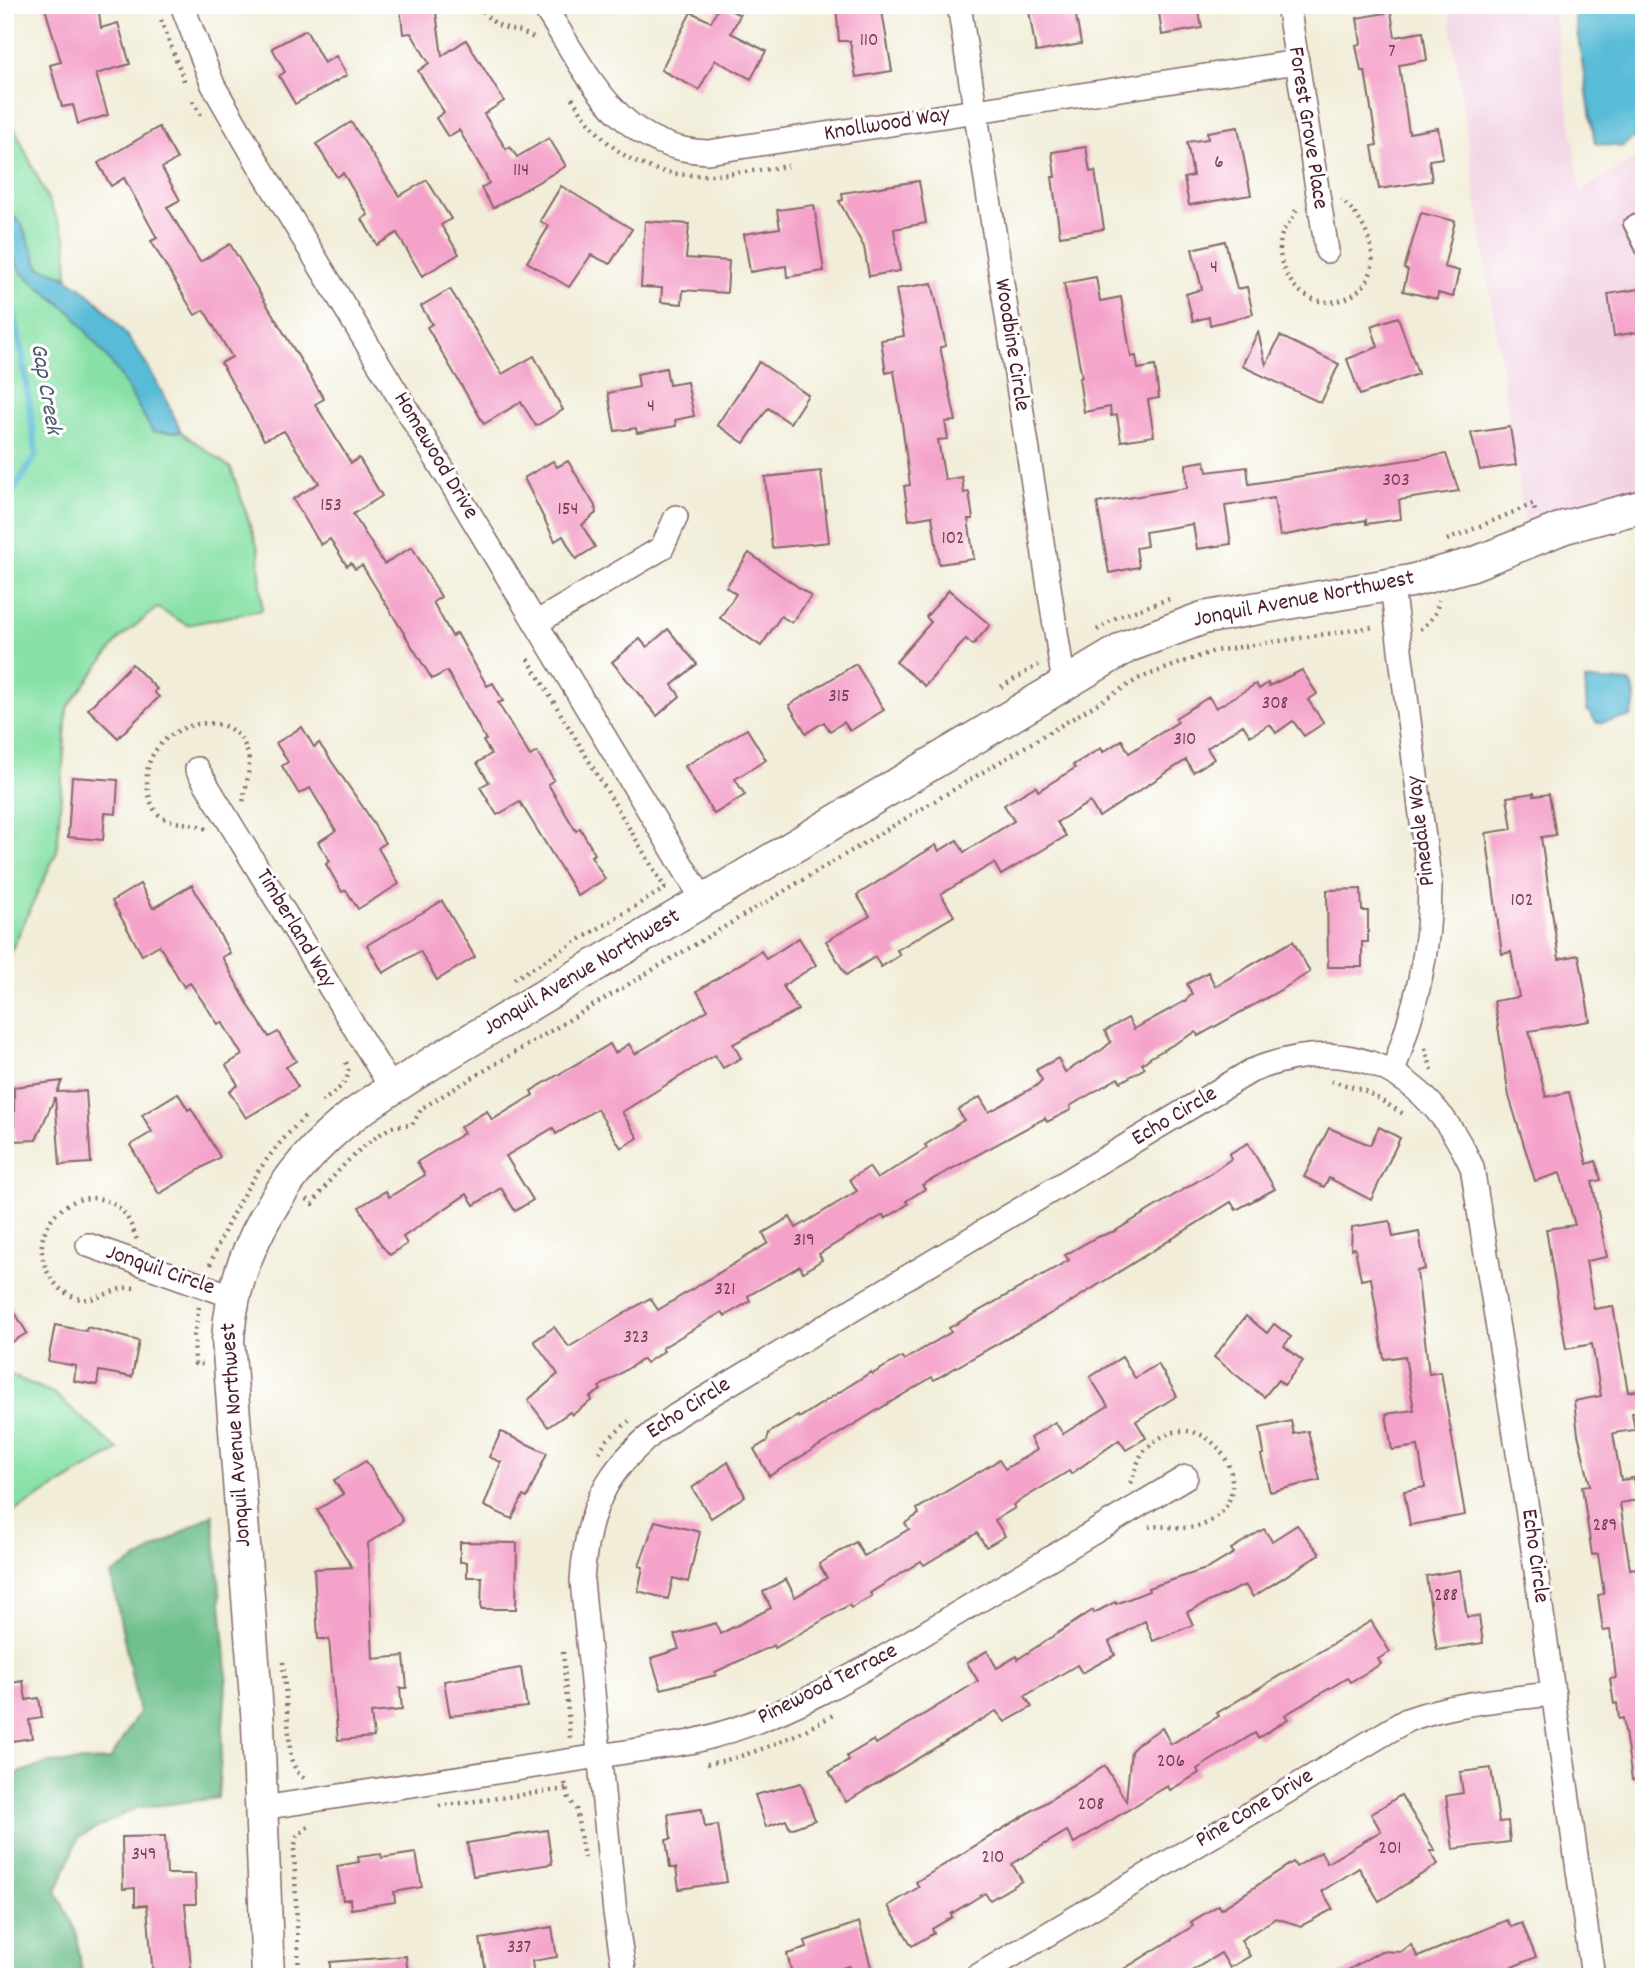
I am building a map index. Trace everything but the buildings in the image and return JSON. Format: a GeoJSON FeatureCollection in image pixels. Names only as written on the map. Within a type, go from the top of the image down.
{"type":"FeatureCollection","features":[{"type":"Feature","properties":{"kind":"street","name":"Homewood Drive"},"geometry":{"type":"LineString","coordinates":[[182,5],[213,85],[253,154],[703,900]]}},
{"type":"Feature","properties":{"kind":"street","name":"Knollwood Way"},"geometry":{"type":"LineString","coordinates":[[543,5],[621,117],[638,133],[660,145],[683,151],[708,152],[1297,62]]}},
{"type":"Feature","properties":{"kind":"street","name":"Woodbine Circle"},"geometry":{"type":"LineString","coordinates":[[958,5],[1064,684]]}},
{"type":"Feature","properties":{"kind":"street","name":"Forest Grove Place"},"geometry":{"type":"LineString","coordinates":[[1288,5],[1327,251]]}},
{"type":"Feature","properties":{"kind":"street","name":"Jonquil Avenue Northwest"},"geometry":{"type":"LineString","coordinates":[[268,1977],[258,1725],[229,1365],[232,1296],[250,1250],[289,1183],[331,1135],[392,1089],[1128,646],[1203,618],[1392,586],[1433,575],[1473,564],[1564,527],[1644,506]]}},
{"type":"Feature","properties":{"kind":"street"},"geometry":{"type":"LineString","coordinates":[[536,623],[662,548],[676,517]]}},
{"type":"Feature","properties":{"kind":"street","name":"Pinedale Way"},"geometry":{"type":"LineString","coordinates":[[1392,586],[1430,886],[1430,930],[1416,1006],[1393,1072]]}},
{"type":"Feature","properties":{"kind":"street","name":"Timberland Way"},"geometry":{"type":"LineString","coordinates":[[197,769],[392,1089]]}},
{"type":"Feature","properties":{"kind":"street","name":"Echo Circle"},"geometry":{"type":"LineString","coordinates":[[625,1977],[583,1605],[584,1545],[593,1511],[619,1464],[641,1440],[677,1415],[1251,1071],[1292,1058],[1332,1055],[1369,1062],[1393,1072],[1433,1104],[1460,1140],[1472,1167],[1527,1507],[1592,1977]]}},
{"type":"Feature","properties":{"kind":"street","name":"Jonquil Circle"},"geometry":{"type":"LineString","coordinates":[[88,1245],[232,1296]]}},
{"type":"Feature","properties":{"kind":"street","name":"Pinewood Terrace"},"geometry":{"type":"LineString","coordinates":[[262,1808],[562,1762],[729,1733],[786,1711],[867,1668],[1186,1476]]}},
{"type":"Feature","properties":{"kind":"street","name":"Pine Cone Drive"},"geometry":{"type":"LineString","coordinates":[[976,1977],[1407,1720],[1427,1713],[1478,1703],[1553,1694]]}},
{"type":"Feature","properties":{"kind":"lane"},"geometry":{"type":"LineString","coordinates":[[1644,216],[1629,224],[1644,254]]}},
{"type":"Feature","properties":{"kind":"path"},"geometry":{"type":"LineString","coordinates":[[1399,635],[1417,631],[1429,624],[1436,612],[1438,604],[1433,575]]}},
{"type":"Feature","properties":{"kind":"path"},"geometry":{"type":"LineString","coordinates":[[289,1183],[313,1204],[335,1176],[390,1128],[412,1125],[422,1108],[1140,678],[1214,651],[1373,627]]}},
{"type":"Feature","properties":{"kind":"path"},"geometry":{"type":"LineString","coordinates":[[214,841],[201,826],[171,821],[154,810],[146,768],[154,749],[190,725],[216,724],[235,735],[243,742],[249,760],[243,801],[245,812]]}},
{"type":"Feature","properties":{"kind":"path"},"geometry":{"type":"LineString","coordinates":[[229,1365],[195,1364],[194,1336],[202,1286],[233,1210],[260,1168],[303,1119],[348,1080],[348,1067],[341,1055]]}},
{"type":"Feature","properties":{"kind":"path"},"geometry":{"type":"LineString","coordinates":[[1321,1080],[1364,1090],[1413,1120]]}},
{"type":"Feature","properties":{"kind":"path"},"geometry":{"type":"LineString","coordinates":[[593,1461],[604,1441],[635,1417]]}},
{"type":"Feature","properties":{"kind":"path"},"geometry":{"type":"LineString","coordinates":[[563,1647],[570,1741],[562,1762],[566,1789],[576,1809],[585,1866]]}},
{"type":"Feature","properties":{"kind":"path"},"geometry":{"type":"LineString","coordinates":[[282,1651],[292,1759],[297,1772],[311,1781]]}},
{"type":"Feature","properties":{"kind":"path"},"geometry":{"type":"LineString","coordinates":[[426,1805],[445,1807],[566,1789]]}},
{"type":"Feature","properties":{"kind":"path"},"geometry":{"type":"LineString","coordinates":[[299,1977],[294,1849],[302,1830],[320,1824]]}},
{"type":"Feature","properties":{"kind":"shaded area"},"geometry":{"type":"Polygon","coordinates":[[[1448,5],[1552,5],[1581,190],[1644,154],[1644,493],[1525,529],[1448,5]]]}},
{"type":"Feature","properties":{"kind":"green space"},"geometry":{"type":"Polygon","coordinates":[[[5,108],[66,238],[68,277],[39,267],[21,223],[5,209],[5,108]]]}},
{"type":"Feature","properties":{"kind":"green space"},"geometry":{"type":"Polygon","coordinates":[[[5,242],[21,272],[72,313],[118,372],[153,431],[181,432],[231,468],[259,551],[262,610],[187,625],[157,608],[119,639],[67,708],[57,851],[5,964],[5,242]]]}},
{"type":"Feature","properties":{"kind":"green space"},"geometry":{"type":"Polygon","coordinates":[[[5,1373],[55,1394],[118,1450],[5,1517],[5,1373]]]}},
{"type":"Feature","properties":{"kind":"green space"},"geometry":{"type":"Polygon","coordinates":[[[213,1514],[227,1670],[218,1798],[136,1808],[79,1837],[56,1891],[77,1934],[82,1977],[5,1977],[5,1777],[49,1763],[110,1760],[139,1712],[111,1575],[213,1514]]]}},
{"type":"Feature","properties":{"kind":"water"},"geometry":{"type":"Polygon","coordinates":[[[1573,5],[1644,5],[1644,130],[1621,147],[1595,143],[1573,5]]]}},
{"type":"Feature","properties":{"kind":"water"},"geometry":{"type":"Polygon","coordinates":[[[5,209],[21,223],[39,267],[63,276],[86,291],[125,334],[158,384],[181,432],[153,432],[118,372],[72,313],[21,272],[5,242],[5,209]]]}},
{"type":"Feature","properties":{"kind":"water"},"geometry":{"type":"Polygon","coordinates":[[[1585,680],[1630,682],[1635,695],[1631,717],[1597,723],[1587,710],[1585,680]]]}},
{"type":"Feature","properties":{"kind":"waterway","name":"Gap Creek"},"geometry":{"type":"LineString","coordinates":[[5,271],[23,358],[36,455],[5,504]]}}]}
